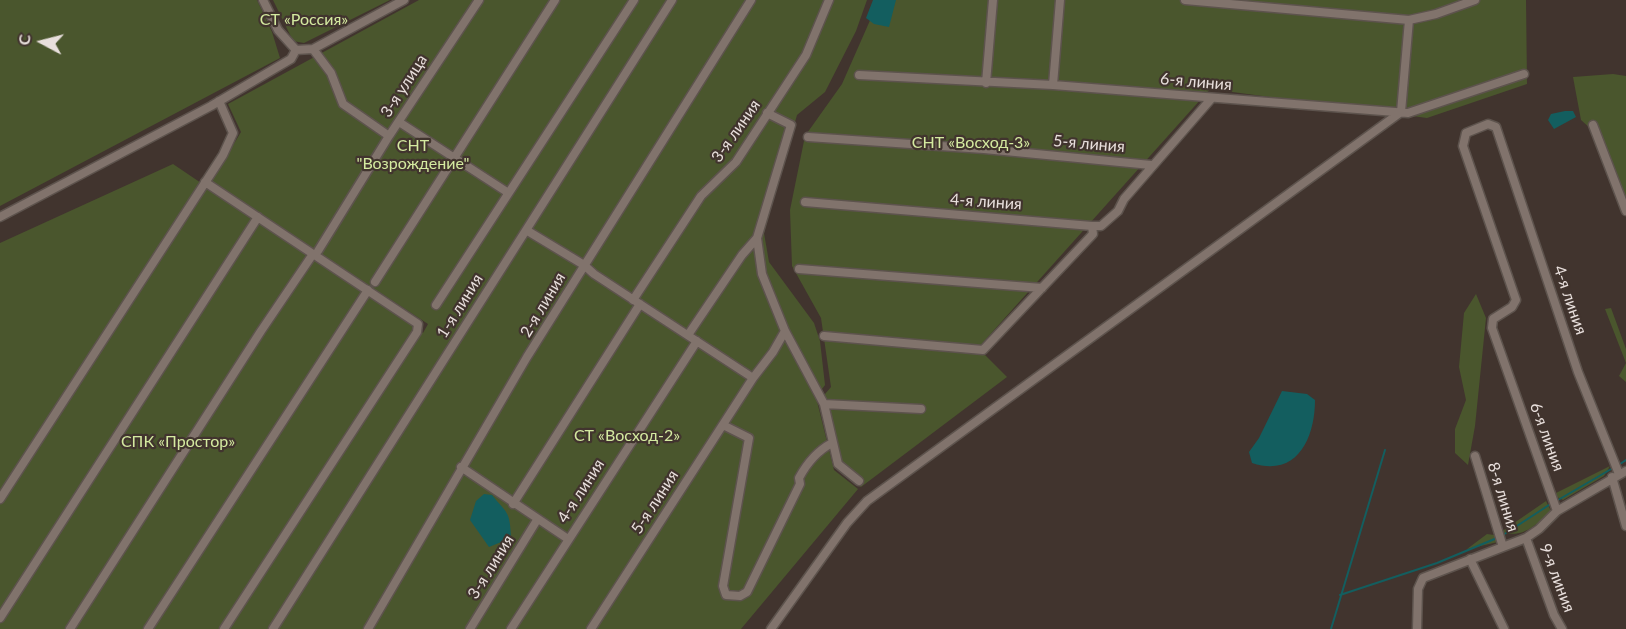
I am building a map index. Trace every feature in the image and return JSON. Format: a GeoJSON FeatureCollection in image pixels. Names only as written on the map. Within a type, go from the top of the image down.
{"type":"FeatureCollection","features":[{"type":"Feature","properties":{"kind":"street"},"geometry":{"type":"LineString","coordinates":[[263,0],[278,30],[296,50]]}},
{"type":"Feature","properties":{"kind":"street"},"geometry":{"type":"LineString","coordinates":[[296,50],[313,49],[404,0]]}},
{"type":"Feature","properties":{"kind":"street","name":"3-я улица"},"geometry":{"type":"LineString","coordinates":[[70,629],[254,341],[315,253],[479,0]]}},
{"type":"Feature","properties":{"kind":"street"},"geometry":{"type":"LineString","coordinates":[[375,282],[555,0]]}},
{"type":"Feature","properties":{"kind":"street"},"geometry":{"type":"LineString","coordinates":[[436,304],[634,0]]}},
{"type":"Feature","properties":{"kind":"street","name":"1-я линия"},"geometry":{"type":"LineString","coordinates":[[273,629],[672,0]]}},
{"type":"Feature","properties":{"kind":"street","name":"2-я линия"},"geometry":{"type":"LineString","coordinates":[[368,629],[461,467],[584,265],[751,0]]}},
{"type":"Feature","properties":{"kind":"street","name":"3-я линия"},"geometry":{"type":"LineString","coordinates":[[513,504],[701,196],[736,162],[806,55],[829,0]]}},
{"type":"Feature","properties":{"kind":"street"},"geometry":{"type":"LineString","coordinates":[[986,83],[993,0]]}},
{"type":"Feature","properties":{"kind":"street"},"geometry":{"type":"LineString","coordinates":[[1053,85],[1060,0]]}},
{"type":"Feature","properties":{"kind":"street"},"geometry":{"type":"LineString","coordinates":[[1185,0],[1409,20],[1436,14],[1475,0]]}},
{"type":"Feature","properties":{"kind":"street"},"geometry":{"type":"LineString","coordinates":[[771,629],[847,523],[867,501],[1401,112],[1409,20]]}},
{"type":"Feature","properties":{"kind":"street"},"geometry":{"type":"LineString","coordinates":[[313,49],[331,73],[343,104],[389,136]]}},
{"type":"Feature","properties":{"kind":"street"},"geometry":{"type":"LineString","coordinates":[[0,218],[219,101],[291,59],[296,50]]}},
{"type":"Feature","properties":{"kind":"street","name":"6-я линия"},"geometry":{"type":"LineString","coordinates":[[859,75],[1053,85],[1401,112],[1423,110],[1524,74]]}},
{"type":"Feature","properties":{"kind":"street"},"geometry":{"type":"LineString","coordinates":[[824,336],[983,350],[1093,234],[1092,226],[1101,226],[1118,211],[1124,199],[1151,165],[1211,99]]}},
{"type":"Feature","properties":{"kind":"street"},"geometry":{"type":"LineString","coordinates":[[0,499],[223,155],[233,132],[219,101]]}},
{"type":"Feature","properties":{"kind":"street"},"geometry":{"type":"LineString","coordinates":[[688,335],[757,238],[791,125],[767,113]]}},
{"type":"Feature","properties":{"kind":"street"},"geometry":{"type":"LineString","coordinates":[[399,122],[507,192]]}},
{"type":"Feature","properties":{"kind":"street","name":"6-я линия"},"geometry":{"type":"LineString","coordinates":[[1498,133],[1496,127],[1488,124],[1466,133],[1463,146],[1516,300],[1512,307],[1493,319],[1492,328],[1557,511]]}},
{"type":"Feature","properties":{"kind":"street"},"geometry":{"type":"LineString","coordinates":[[1593,125],[1626,211]]}},
{"type":"Feature","properties":{"kind":"street","name":"4-я линия"},"geometry":{"type":"LineString","coordinates":[[1498,133],[1578,372],[1619,474],[1626,526]]}},
{"type":"Feature","properties":{"kind":"street","name":"5-я линия"},"geometry":{"type":"LineString","coordinates":[[808,137],[984,149],[1151,165]]}},
{"type":"Feature","properties":{"kind":"street"},"geometry":{"type":"LineString","coordinates":[[205,182],[315,253],[418,324],[417,332],[224,629]]}},
{"type":"Feature","properties":{"kind":"street","name":"4-я линия"},"geometry":{"type":"LineString","coordinates":[[805,202],[1092,226]]}},
{"type":"Feature","properties":{"kind":"street"},"geometry":{"type":"LineString","coordinates":[[0,618],[258,218]]}},
{"type":"Feature","properties":{"kind":"street"},"geometry":{"type":"LineString","coordinates":[[526,230],[584,265],[753,378]]}},
{"type":"Feature","properties":{"kind":"street"},"geometry":{"type":"LineString","coordinates":[[757,238],[762,274],[785,331],[823,401],[838,464],[859,481]]}},
{"type":"Feature","properties":{"kind":"street"},"geometry":{"type":"LineString","coordinates":[[799,269],[1042,288]]}},
{"type":"Feature","properties":{"kind":"street"},"geometry":{"type":"LineString","coordinates":[[148,629],[368,290]]}},
{"type":"Feature","properties":{"kind":"street","name":"5-я линия"},"geometry":{"type":"LineString","coordinates":[[591,629],[785,331]]}},
{"type":"Feature","properties":{"kind":"street","name":"4-я линия"},"geometry":{"type":"LineString","coordinates":[[511,629],[697,341]]}},
{"type":"Feature","properties":{"kind":"street"},"geometry":{"type":"LineString","coordinates":[[823,401],[921,410]]}},
{"type":"Feature","properties":{"kind":"street"},"geometry":{"type":"LineString","coordinates":[[723,425],[748,438],[723,586],[726,595],[733,597],[747,592],[800,484],[799,478],[802,472],[815,455],[832,443]]}},
{"type":"Feature","properties":{"kind":"street","name":"8-я линия"},"geometry":{"type":"LineString","coordinates":[[1475,456],[1503,547]]}},
{"type":"Feature","properties":{"kind":"street"},"geometry":{"type":"LineString","coordinates":[[461,467],[568,539]]}},
{"type":"Feature","properties":{"kind":"street"},"geometry":{"type":"LineString","coordinates":[[1417,629],[1420,583],[1428,574],[1526,538],[1557,511],[1619,474]]}},
{"type":"Feature","properties":{"kind":"street","name":"3-я линия"},"geometry":{"type":"LineString","coordinates":[[470,629],[537,520]]}},
{"type":"Feature","properties":{"kind":"street","name":"9-я линия"},"geometry":{"type":"LineString","coordinates":[[1526,538],[1554,615],[1562,629]]}},
{"type":"Feature","properties":{"kind":"street"},"geometry":{"type":"LineString","coordinates":[[1470,559],[1504,629]]}},
{"type":"Feature","properties":{"kind":"green space"},"geometry":{"type":"Polygon","coordinates":[[[0,0],[257,0],[272,32],[280,58],[0,206],[0,0]]]}},
{"type":"Feature","properties":{"kind":"green space","name":"СТ «Россия»"},"geometry":{"type":"Polygon","coordinates":[[[273,0],[390,0],[304,43],[293,41],[273,0]]]}},
{"type":"Feature","properties":{"kind":"green space"},"geometry":{"type":"Polygon","coordinates":[[[419,0],[867,0],[856,31],[825,92],[797,115],[764,233],[769,262],[814,323],[820,341],[825,385],[816,397],[834,470],[858,489],[741,629],[0,629],[0,243],[173,164],[423,333],[428,324],[211,182],[241,132],[228,104],[419,0]]]}},
{"type":"Feature","properties":{"kind":"green space","name":"СНТ «Восход-3»"},"geometry":{"type":"Polygon","coordinates":[[[879,0],[1526,0],[1527,84],[1427,118],[1210,89],[978,348],[1007,377],[861,487],[835,466],[820,400],[831,387],[821,318],[792,266],[790,210],[805,136],[842,84],[879,0]]]}},
{"type":"Feature","properties":{"kind":"green space"},"geometry":{"type":"Polygon","coordinates":[[[1613,74],[1626,76],[1626,201],[1601,138],[1581,120],[1573,77],[1613,74]]]}},
{"type":"Feature","properties":{"kind":"green space"},"geometry":{"type":"Polygon","coordinates":[[[1476,294],[1486,318],[1475,426],[1468,465],[1455,453],[1455,429],[1466,400],[1459,367],[1464,313],[1476,294]]]}},
{"type":"Feature","properties":{"kind":"green space"},"geometry":{"type":"Polygon","coordinates":[[[1611,308],[1626,349],[1626,363],[1605,309],[1611,308]]]}},
{"type":"Feature","properties":{"kind":"green space"},"geometry":{"type":"Polygon","coordinates":[[[1626,363],[1626,382],[1619,376],[1626,363]]]}},
{"type":"Feature","properties":{"kind":"green space"},"geometry":{"type":"Polygon","coordinates":[[[1610,466],[1604,476],[1563,500],[1557,497],[1556,493],[1610,466]]]}},
{"type":"Feature","properties":{"kind":"green space"},"geometry":{"type":"Polygon","coordinates":[[[1546,501],[1551,511],[1534,526],[1516,534],[1501,532],[1546,501]]]}},
{"type":"Feature","properties":{"kind":"green space"},"geometry":{"type":"Polygon","coordinates":[[[1487,534],[1494,535],[1498,542],[1467,549],[1487,534]]]}},
{"type":"Feature","properties":{"kind":"water"},"geometry":{"type":"Polygon","coordinates":[[[873,0],[896,0],[889,27],[874,24],[866,18],[873,0]]]}},
{"type":"Feature","properties":{"kind":"water"},"geometry":{"type":"Polygon","coordinates":[[[1573,111],[1576,117],[1554,129],[1548,120],[1551,114],[1573,111]]]}},
{"type":"Feature","properties":{"kind":"water"},"geometry":{"type":"Polygon","coordinates":[[[1282,391],[1307,394],[1315,400],[1307,441],[1292,460],[1281,465],[1268,466],[1252,463],[1249,452],[1259,438],[1282,391]]]}},
{"type":"Feature","properties":{"kind":"water"},"geometry":{"type":"Polygon","coordinates":[[[484,494],[492,495],[504,510],[509,517],[511,529],[511,538],[489,547],[470,520],[476,501],[484,494]]]}},
{"type":"Feature","properties":{"kind":"waterway"},"geometry":{"type":"LineString","coordinates":[[1331,629],[1385,450]]}},
{"type":"Feature","properties":{"kind":"waterway"},"geometry":{"type":"LineString","coordinates":[[1620,464],[1626,460]]}},
{"type":"Feature","properties":{"kind":"waterway"},"geometry":{"type":"LineString","coordinates":[[1558,500],[1613,468]]}},
{"type":"Feature","properties":{"kind":"waterway"},"geometry":{"type":"LineString","coordinates":[[1503,535],[1549,505]]}},
{"type":"Feature","properties":{"kind":"waterway"},"geometry":{"type":"LineString","coordinates":[[1340,595],[1437,563],[1497,538]]}},
{"type":"Feature","properties":{"kind":"park label","name":"СНТ \"Возрождение\""},"geometry":{"type":"Point","coordinates":[413,155]}},
{"type":"Feature","properties":{"kind":"park label","name":"СТ «Восход-2»"},"geometry":{"type":"Point","coordinates":[627,436]}},
{"type":"Feature","properties":{"kind":"park label","name":"СПК «Простор»"},"geometry":{"type":"Point","coordinates":[178,442]}}]}
